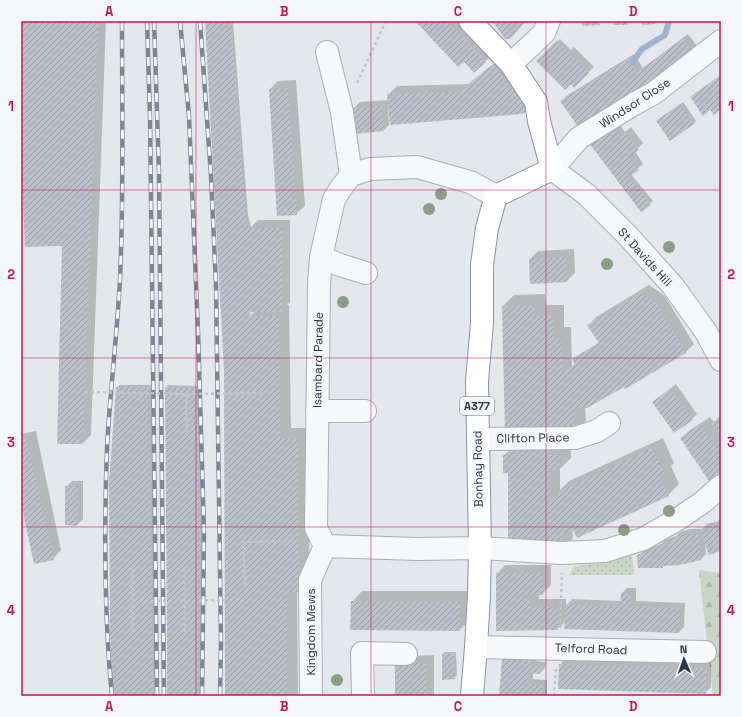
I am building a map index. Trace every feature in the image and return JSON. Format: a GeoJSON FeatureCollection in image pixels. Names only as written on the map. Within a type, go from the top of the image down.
{"type":"FeatureCollection","features":[{"type":"Feature","properties":{"kind":"highway"},"geometry":{"type":"LineString","coordinates":[[470,21],[511,64],[536,102],[552,169],[496,196]]}},
{"type":"Feature","properties":{"kind":"highway","name":"Bonhay Road"},"geometry":{"type":"LineString","coordinates":[[472,696],[476,647],[480,548],[476,381],[482,323],[482,265],[487,228],[496,196]]}},
{"type":"Feature","properties":{"kind":"street"},"geometry":{"type":"LineString","coordinates":[[511,64],[544,32],[549,21]]}},
{"type":"Feature","properties":{"kind":"street","name":"Windsor Close"},"geometry":{"type":"LineString","coordinates":[[552,169],[580,138],[654,93],[721,41]]}},
{"type":"Feature","properties":{"kind":"street"},"geometry":{"type":"LineString","coordinates":[[327,52],[342,112],[351,175],[370,169],[417,168],[470,182],[496,196]]}},
{"type":"Feature","properties":{"kind":"street","name":"St Davids Hill"},"geometry":{"type":"LineString","coordinates":[[552,169],[586,194],[629,238],[672,286],[706,332],[721,360]]}},
{"type":"Feature","properties":{"kind":"street","name":"Isambard Parade"},"geometry":{"type":"LineString","coordinates":[[325,546],[316,528],[318,284],[321,257],[334,199],[351,175]]}},
{"type":"Feature","properties":{"kind":"street"},"geometry":{"type":"LineString","coordinates":[[321,257],[366,273]]}},
{"type":"Feature","properties":{"kind":"street"},"geometry":{"type":"LineString","coordinates":[[317,411],[365,411]]}},
{"type":"Feature","properties":{"kind":"street","name":"Clifton Place"},"geometry":{"type":"LineString","coordinates":[[478,439],[575,438],[597,432],[609,423]]}},
{"type":"Feature","properties":{"kind":"street"},"geometry":{"type":"LineString","coordinates":[[325,546],[417,549],[480,548],[562,552],[605,551],[643,539],[678,519],[703,502],[721,486]]}},
{"type":"Feature","properties":{"kind":"street","name":"Kingdom Mews"},"geometry":{"type":"LineString","coordinates":[[311,696],[310,580],[325,546]]}},
{"type":"Feature","properties":{"kind":"street","name":"Telford Road"},"geometry":{"type":"LineString","coordinates":[[476,647],[705,652]]}},
{"type":"Feature","properties":{"kind":"street"},"geometry":{"type":"LineString","coordinates":[[363,696],[362,653],[406,654]]}},
{"type":"Feature","properties":{"kind":"path"},"geometry":{"type":"LineString","coordinates":[[356,84],[386,21]]}},
{"type":"Feature","properties":{"kind":"path"},"geometry":{"type":"LineString","coordinates":[[86,392],[186,394],[265,393]]}},
{"type":"Feature","properties":{"kind":"path"},"geometry":{"type":"LineString","coordinates":[[186,394],[187,436]]}},
{"type":"Feature","properties":{"kind":"path"},"geometry":{"type":"LineString","coordinates":[[244,585],[243,542],[298,540]]}},
{"type":"Feature","properties":{"kind":"path"},"geometry":{"type":"LineString","coordinates":[[554,696],[562,600],[562,552]]}},
{"type":"Feature","properties":{"kind":"path"},"geometry":{"type":"LineString","coordinates":[[133,569],[133,635]]}},
{"type":"Feature","properties":{"kind":"path"},"geometry":{"type":"LineString","coordinates":[[184,569],[185,635]]}},
{"type":"Feature","properties":{"kind":"path"},"geometry":{"type":"LineString","coordinates":[[133,600],[246,600]]}},
{"type":"Feature","properties":{"kind":"green space"},"geometry":{"type":"Polygon","coordinates":[[[632,552],[634,575],[569,575],[573,567],[613,559],[632,552]]]}},
{"type":"Feature","properties":{"kind":"green space"},"geometry":{"type":"Polygon","coordinates":[[[699,570],[721,573],[721,696],[713,696],[699,570]]]}},
{"type":"Feature","properties":{"kind":"building"},"geometry":{"type":"Polygon","coordinates":[[[21,21],[98,21],[83,444],[57,444],[62,246],[25,247],[21,159],[21,21]]]}},
{"type":"Feature","properties":{"kind":"building"},"geometry":{"type":"Polygon","coordinates":[[[205,21],[231,21],[248,228],[282,228],[282,312],[249,312],[248,316],[279,316],[280,439],[298,439],[297,511],[300,592],[287,593],[287,696],[225,696],[224,370],[205,21]]]}},
{"type":"Feature","properties":{"kind":"building"},"geometry":{"type":"Polygon","coordinates":[[[415,21],[447,21],[486,62],[474,73],[464,62],[458,67],[415,21]]]}},
{"type":"Feature","properties":{"kind":"building"},"geometry":{"type":"Polygon","coordinates":[[[492,21],[526,21],[510,39],[505,39],[492,21]]]}},
{"type":"Feature","properties":{"kind":"building"},"geometry":{"type":"Polygon","coordinates":[[[582,21],[599,21],[600,25],[582,26],[582,21]]]}},
{"type":"Feature","properties":{"kind":"building"},"geometry":{"type":"Polygon","coordinates":[[[613,21],[628,21],[628,25],[613,25],[613,21]]]}},
{"type":"Feature","properties":{"kind":"building"},"geometry":{"type":"Polygon","coordinates":[[[642,21],[655,21],[655,24],[642,25],[642,21]]]}},
{"type":"Feature","properties":{"kind":"building"},"geometry":{"type":"Polygon","coordinates":[[[683,39],[693,53],[646,86],[579,128],[560,101],[628,59],[637,72],[683,39]]]}},
{"type":"Feature","properties":{"kind":"building"},"geometry":{"type":"Polygon","coordinates":[[[557,40],[589,73],[574,88],[571,84],[565,90],[536,61],[557,40]]]}},
{"type":"Feature","properties":{"kind":"building"},"geometry":{"type":"Polygon","coordinates":[[[494,65],[526,105],[526,112],[521,114],[390,125],[387,94],[460,92],[474,79],[494,65]]]}},
{"type":"Feature","properties":{"kind":"building"},"geometry":{"type":"Polygon","coordinates":[[[718,77],[721,81],[721,109],[714,115],[710,110],[703,116],[690,97],[718,77]]]}},
{"type":"Feature","properties":{"kind":"building"},"geometry":{"type":"Polygon","coordinates":[[[288,88],[297,215],[277,216],[269,89],[288,88]]]}},
{"type":"Feature","properties":{"kind":"building"},"geometry":{"type":"Polygon","coordinates":[[[680,104],[694,124],[670,141],[656,121],[680,104]]]}},
{"type":"Feature","properties":{"kind":"building"},"geometry":{"type":"Polygon","coordinates":[[[382,106],[384,131],[355,134],[353,108],[382,106]]]}},
{"type":"Feature","properties":{"kind":"building"},"geometry":{"type":"Polygon","coordinates":[[[609,122],[619,136],[625,132],[639,150],[629,157],[639,170],[629,177],[651,205],[641,212],[586,139],[609,122]]]}},
{"type":"Feature","properties":{"kind":"building"},"geometry":{"type":"Polygon","coordinates":[[[566,257],[567,282],[530,284],[529,259],[566,257]]]}},
{"type":"Feature","properties":{"kind":"building"},"geometry":{"type":"Polygon","coordinates":[[[641,293],[657,304],[686,353],[625,389],[624,387],[587,408],[574,409],[575,433],[505,435],[502,306],[535,305],[535,316],[553,316],[554,338],[561,338],[562,373],[575,365],[572,359],[599,343],[587,325],[641,293]]]}},
{"type":"Feature","properties":{"kind":"building"},"geometry":{"type":"Polygon","coordinates":[[[116,387],[149,387],[153,696],[113,696],[110,629],[109,484],[116,387]]]}},
{"type":"Feature","properties":{"kind":"building"},"geometry":{"type":"Polygon","coordinates":[[[165,387],[197,388],[200,524],[199,696],[167,696],[165,387]]]}},
{"type":"Feature","properties":{"kind":"building"},"geometry":{"type":"Polygon","coordinates":[[[670,389],[693,420],[674,433],[652,402],[670,389]]]}},
{"type":"Feature","properties":{"kind":"building"},"geometry":{"type":"Polygon","coordinates":[[[721,417],[721,439],[711,424],[721,417]]]}},
{"type":"Feature","properties":{"kind":"building"},"geometry":{"type":"Polygon","coordinates":[[[701,424],[715,445],[721,441],[721,472],[709,481],[680,438],[701,424]]]}},
{"type":"Feature","properties":{"kind":"building"},"geometry":{"type":"Polygon","coordinates":[[[27,439],[54,560],[34,564],[21,503],[21,440],[27,439]]]}},
{"type":"Feature","properties":{"kind":"building"},"geometry":{"type":"Polygon","coordinates":[[[549,439],[549,454],[560,454],[560,470],[549,470],[550,500],[559,496],[557,492],[652,448],[664,474],[659,476],[669,496],[577,538],[573,530],[562,535],[562,550],[508,545],[508,473],[503,473],[503,455],[509,455],[509,440],[549,439]]]}},
{"type":"Feature","properties":{"kind":"building"},"geometry":{"type":"Polygon","coordinates":[[[65,486],[78,486],[77,526],[65,525],[65,486]]]}},
{"type":"Feature","properties":{"kind":"building"},"geometry":{"type":"Polygon","coordinates":[[[721,521],[721,551],[709,555],[700,530],[715,525],[714,523],[721,521]]]}},
{"type":"Feature","properties":{"kind":"building"},"geometry":{"type":"Polygon","coordinates":[[[684,534],[698,534],[701,560],[680,565],[663,566],[663,568],[638,568],[637,555],[659,548],[658,545],[674,540],[673,538],[684,534]]]}},
{"type":"Feature","properties":{"kind":"building"},"geometry":{"type":"Polygon","coordinates":[[[496,573],[543,573],[543,595],[527,594],[527,601],[531,601],[531,607],[558,607],[558,630],[496,631],[496,573]]]}},
{"type":"Feature","properties":{"kind":"building"},"geometry":{"type":"Polygon","coordinates":[[[621,593],[631,593],[631,607],[680,608],[679,633],[564,629],[566,604],[620,607],[621,593]]]}},
{"type":"Feature","properties":{"kind":"building"},"geometry":{"type":"Polygon","coordinates":[[[351,601],[460,602],[460,631],[350,630],[351,601]]]}},
{"type":"Feature","properties":{"kind":"building"},"geometry":{"type":"Polygon","coordinates":[[[442,654],[454,654],[455,679],[442,680],[442,654]]]}},
{"type":"Feature","properties":{"kind":"building"},"geometry":{"type":"Polygon","coordinates":[[[502,658],[531,660],[531,666],[541,667],[540,674],[529,673],[528,684],[542,685],[542,696],[499,696],[502,658]]]}},
{"type":"Feature","properties":{"kind":"building"},"geometry":{"type":"Polygon","coordinates":[[[395,663],[426,663],[426,696],[395,696],[395,663]]]}},
{"type":"Feature","properties":{"kind":"building"},"geometry":{"type":"Polygon","coordinates":[[[559,664],[706,668],[706,694],[558,689],[559,664]]]}},
{"type":"Feature","properties":{"kind":"waterway"},"geometry":{"type":"LineString","coordinates":[[631,64],[642,49],[665,35],[669,21]]}},
{"type":"Feature","properties":{"kind":"railway"},"geometry":{"type":"LineString","coordinates":[[112,696],[107,634],[105,510],[107,448],[119,300],[121,247],[122,21]]}},
{"type":"Feature","properties":{"kind":"railway"},"geometry":{"type":"LineString","coordinates":[[147,21],[150,117],[157,696]]}},
{"type":"Feature","properties":{"kind":"railway"},"geometry":{"type":"LineString","coordinates":[[154,21],[159,173],[164,696]]}},
{"type":"Feature","properties":{"kind":"railway"},"geometry":{"type":"LineString","coordinates":[[180,21],[189,116],[198,331],[204,532],[202,696]]}},
{"type":"Feature","properties":{"kind":"railway"},"geometry":{"type":"LineString","coordinates":[[200,21],[211,176],[216,285],[221,643],[220,696]]}}]}
